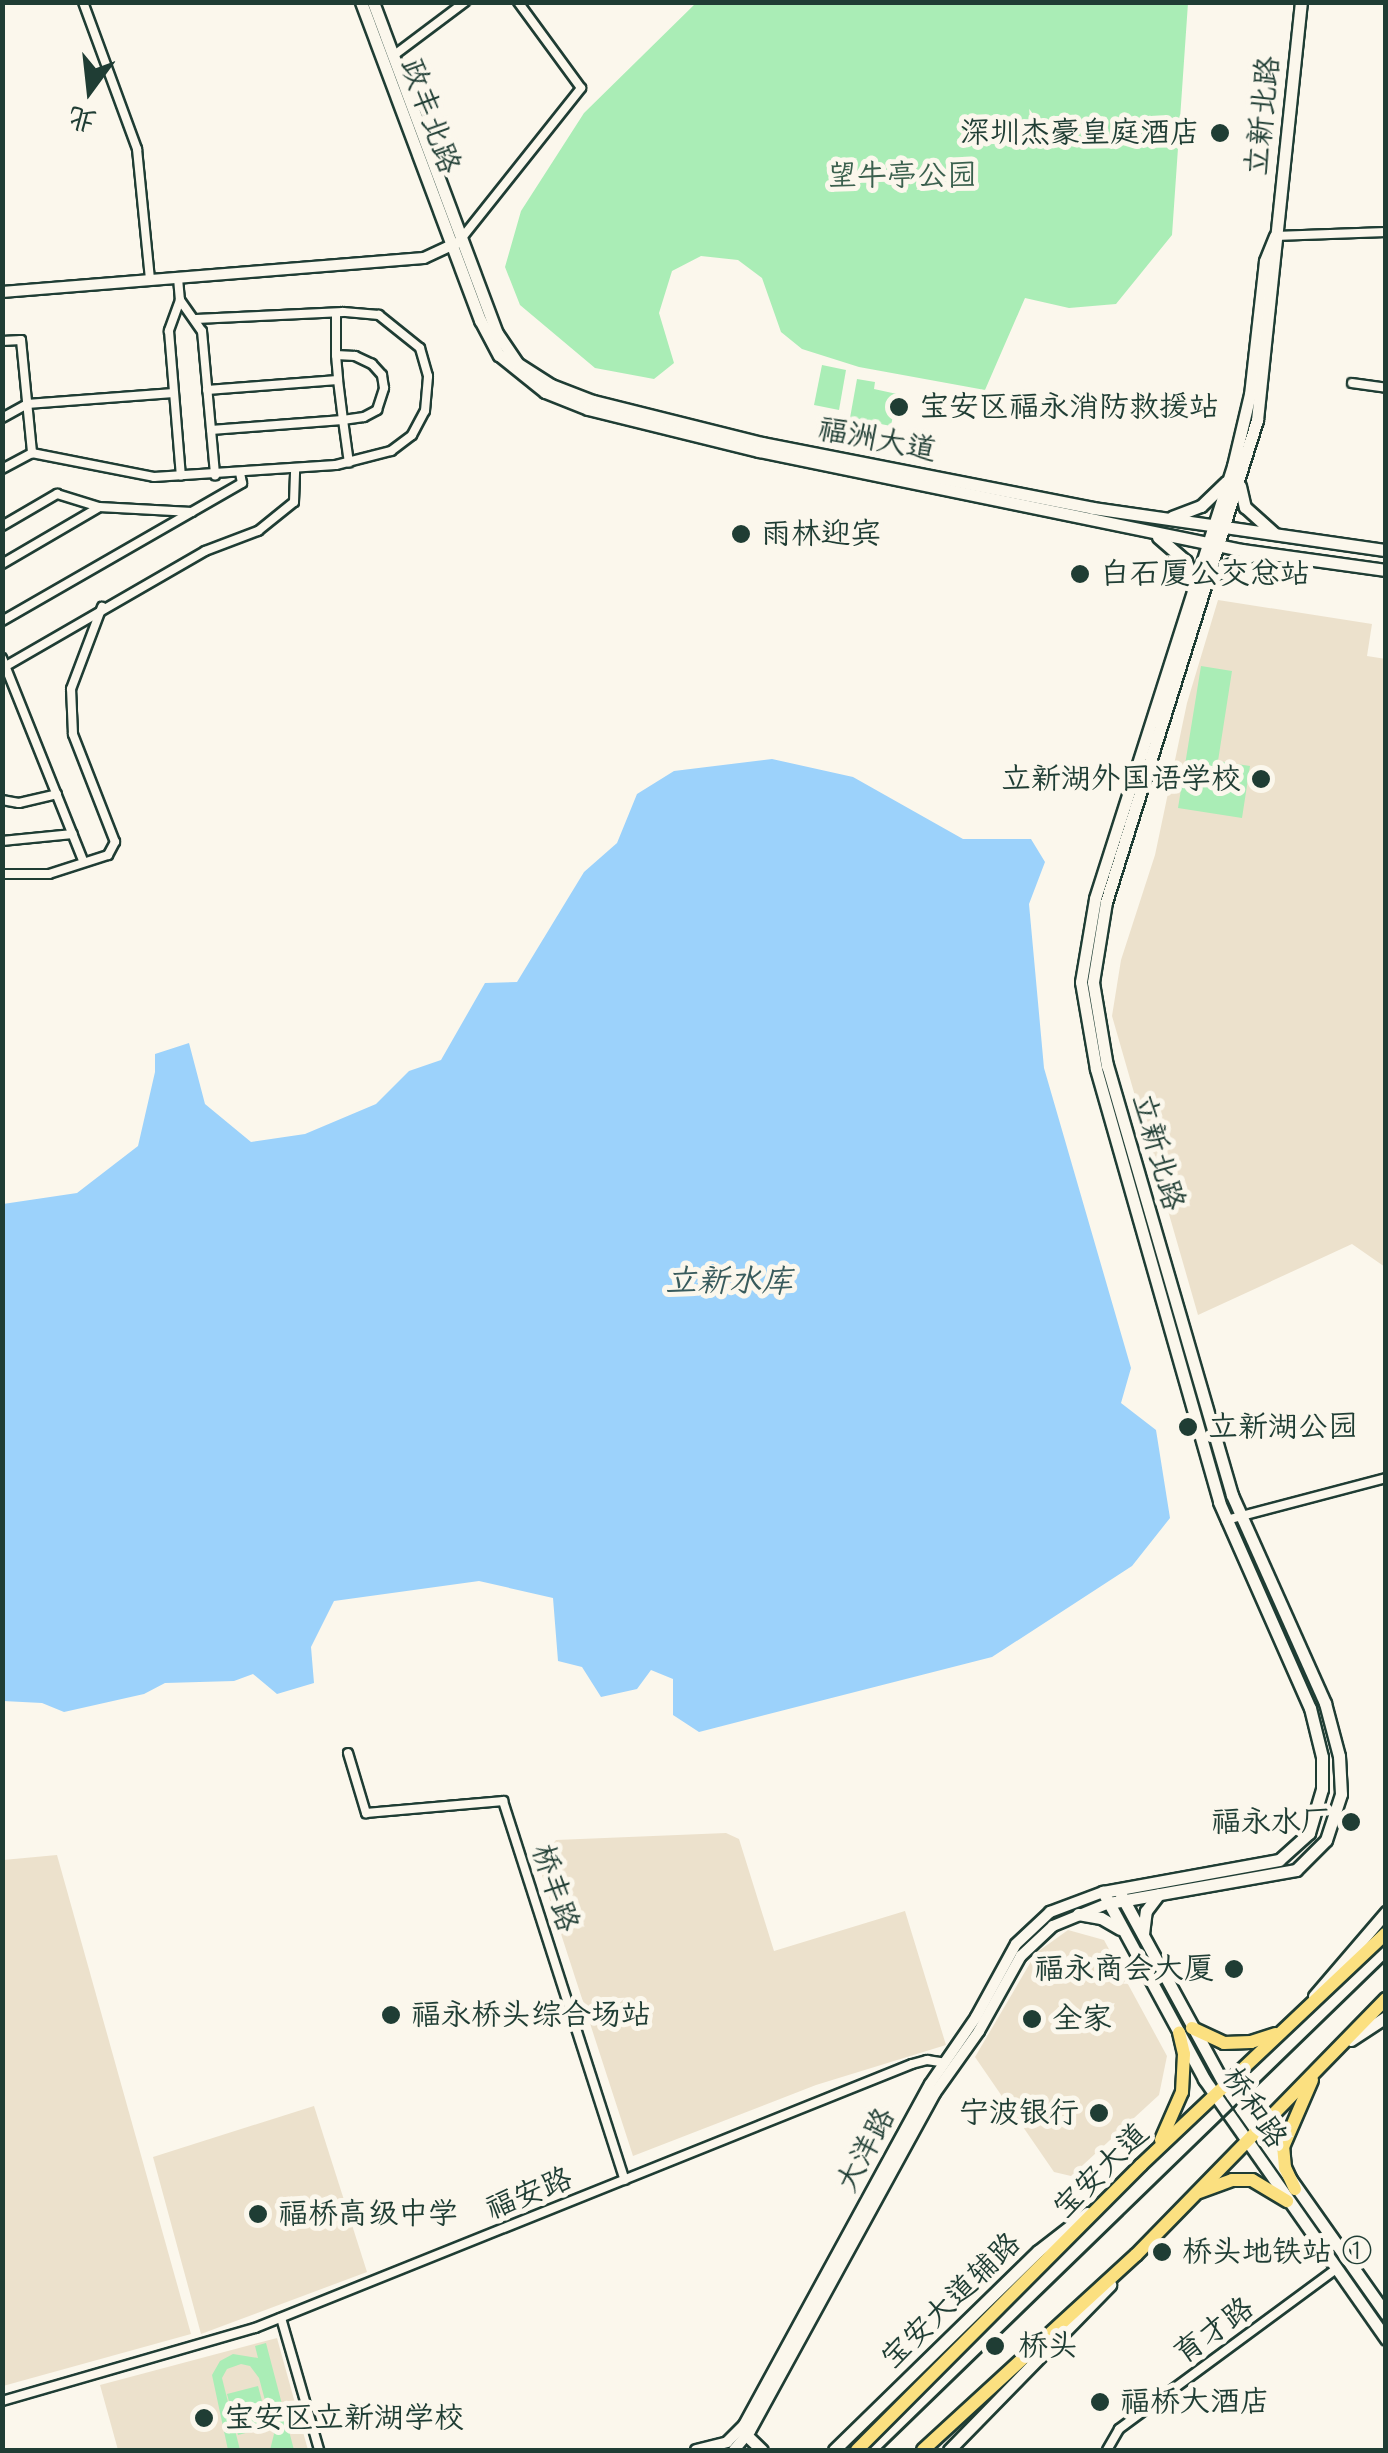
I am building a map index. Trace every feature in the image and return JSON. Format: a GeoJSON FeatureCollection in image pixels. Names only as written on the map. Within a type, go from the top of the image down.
{"type":"FeatureCollection","features":[{"type":"Feature","properties":{"kind":"main road","name":"政丰北路"},"geometry":{"type":"LineString","coordinates":[[361,2],[456,243]]}},
{"type":"Feature","properties":{"kind":"main road","name":"政丰北路"},"geometry":{"type":"LineString","coordinates":[[373,2],[456,243]]}},
{"type":"Feature","properties":{"kind":"main road","name":"立新北路"},"geometry":{"type":"LineString","coordinates":[[1106,1897],[1273,1863],[1304,1840],[1321,1802],[1322,1758],[1310,1708],[1226,1520],[1096,1070],[1081,982],[1089,918],[1236,476],[1265,261],[1276,236],[1301,2]]}},
{"type":"Feature","properties":{"kind":"main road","name":"福洲大道"},"geometry":{"type":"LineString","coordinates":[[456,243],[506,350],[532,374],[572,394],[762,442],[1246,533],[1386,550]]}},
{"type":"Feature","properties":{"kind":"main road","name":"福洲大道"},"geometry":{"type":"LineString","coordinates":[[456,243],[480,320],[499,355],[526,381],[566,402],[721,443],[1214,545],[1386,570]]}},
{"type":"Feature","properties":{"kind":"main road"},"geometry":{"type":"LineString","coordinates":[[1160,518],[1201,506],[1236,476],[1242,498],[1254,518],[1287,538]]}},
{"type":"Feature","properties":{"kind":"main road"},"geometry":{"type":"LineString","coordinates":[[1146,531],[1167,542],[1186,561],[1199,592],[1226,566],[1262,553]]}},
{"type":"Feature","properties":{"kind":"main road","name":"立新北路"},"geometry":{"type":"LineString","coordinates":[[1120,1894],[1159,1894],[1266,1879],[1296,1870],[1326,1840],[1340,1802],[1338,1756],[1325,1703],[1240,1516],[1107,1066],[1093,982],[1106,902],[1199,592]]}},
{"type":"Feature","properties":{"kind":"main road","name":"桥和路"},"geometry":{"type":"LineString","coordinates":[[1120,1894],[1185,2030]]}},
{"type":"Feature","properties":{"kind":"main road"},"geometry":{"type":"LineString","coordinates":[[1144,1938],[1146,1911],[1159,1894]]}},
{"type":"Feature","properties":{"kind":"main road","name":"桥和路"},"geometry":{"type":"LineString","coordinates":[[1106,1897],[1250,2136],[1291,2195],[1386,2314]]}},
{"type":"Feature","properties":{"kind":"main road"},"geometry":{"type":"LineString","coordinates":[[1299,2015],[1344,1956],[1386,1912]]}},
{"type":"Feature","properties":{"kind":"main road"},"geometry":{"type":"LineString","coordinates":[[1078,1914],[1101,1918],[1126,1935]]}},
{"type":"Feature","properties":{"kind":"main road","name":"宝安大道"},"geometry":{"type":"LineString","coordinates":[[857,2450],[1141,2165],[1386,1934]]}},
{"type":"Feature","properties":{"kind":"main road"},"geometry":{"type":"LineString","coordinates":[[949,2450],[1083,2317],[1192,2196],[1386,1999]]}},
{"type":"Feature","properties":{"kind":"main road"},"geometry":{"type":"LineString","coordinates":[[1332,2054],[1386,2017]]}},
{"type":"Feature","properties":{"kind":"main road"},"geometry":{"type":"LineString","coordinates":[[1141,2165],[1168,2130],[1179,2102],[1185,2030],[1236,2044],[1282,2032]]}},
{"type":"Feature","properties":{"kind":"main road"},"geometry":{"type":"LineString","coordinates":[[1291,2195],[1283,2147],[1288,2126],[1318,2068]]}},
{"type":"Feature","properties":{"kind":"main road"},"geometry":{"type":"LineString","coordinates":[[1192,2196],[1242,2179],[1291,2195]]}},
{"type":"Feature","properties":{"kind":"main road","name":"桥和路"},"geometry":{"type":"LineString","coordinates":[[1291,2195],[1335,2270],[1386,2339]]}},
{"type":"Feature","properties":{"kind":"main road","name":"宝安大道辅路"},"geometry":{"type":"LineString","coordinates":[[834,2450],[1038,2250],[1111,2196]]}},
{"type":"Feature","properties":{"kind":"main road"},"geometry":{"type":"LineString","coordinates":[[923,2450],[1136,2255]]}},
{"type":"Feature","properties":{"kind":"main road"},"geometry":{"type":"LineString","coordinates":[[742,2440],[762,2450]]}},
{"type":"Feature","properties":{"kind":"street"},"geometry":{"type":"LineString","coordinates":[[83,2],[137,149],[150,280]]}},
{"type":"Feature","properties":{"kind":"street"},"geometry":{"type":"LineString","coordinates":[[393,56],[465,2]]}},
{"type":"Feature","properties":{"kind":"street"},"geometry":{"type":"LineString","coordinates":[[2,292],[424,258],[456,243],[580,88],[518,2]]}},
{"type":"Feature","properties":{"kind":"street"},"geometry":{"type":"LineString","coordinates":[[1276,236],[1386,232]]}},
{"type":"Feature","properties":{"kind":"street"},"geometry":{"type":"LineString","coordinates":[[178,278],[180,300],[169,330],[181,476]]}},
{"type":"Feature","properties":{"kind":"street"},"geometry":{"type":"LineString","coordinates":[[180,300],[202,330],[215,475]]}},
{"type":"Feature","properties":{"kind":"street"},"geometry":{"type":"LineString","coordinates":[[336,313],[336,356],[348,463]]}},
{"type":"Feature","properties":{"kind":"street"},"geometry":{"type":"LineString","coordinates":[[2,469],[32,452],[154,476],[215,475],[348,463],[391,451],[412,434],[424,411],[428,376],[420,348],[379,315],[196,318]]}},
{"type":"Feature","properties":{"kind":"street"},"geometry":{"type":"LineString","coordinates":[[2,342],[22,340],[32,452]]}},
{"type":"Feature","properties":{"kind":"street"},"geometry":{"type":"LineString","coordinates":[[211,430],[344,420],[377,410],[384,388],[382,375],[372,364],[355,356],[336,356]]}},
{"type":"Feature","properties":{"kind":"street"},"geometry":{"type":"LineString","coordinates":[[208,390],[338,380]]}},
{"type":"Feature","properties":{"kind":"street"},"geometry":{"type":"LineString","coordinates":[[1352,383],[1386,388]]}},
{"type":"Feature","properties":{"kind":"street"},"geometry":{"type":"LineString","coordinates":[[2,418],[28,404],[174,393]]}},
{"type":"Feature","properties":{"kind":"street"},"geometry":{"type":"LineString","coordinates":[[83,861],[4,662],[205,552],[258,532],[294,502],[294,469]]}},
{"type":"Feature","properties":{"kind":"street"},"geometry":{"type":"LineString","coordinates":[[2,621],[242,483],[240,473]]}},
{"type":"Feature","properties":{"kind":"street"},"geometry":{"type":"LineString","coordinates":[[2,526],[58,494],[100,508],[192,512]]}},
{"type":"Feature","properties":{"kind":"street"},"geometry":{"type":"LineString","coordinates":[[2,564],[100,508]]}},
{"type":"Feature","properties":{"kind":"street"},"geometry":{"type":"LineString","coordinates":[[2,874],[49,874],[108,854],[116,842],[74,734],[71,689],[102,607]]}},
{"type":"Feature","properties":{"kind":"street"},"geometry":{"type":"LineString","coordinates":[[2,800],[19,803],[57,794]]}},
{"type":"Feature","properties":{"kind":"street"},"geometry":{"type":"LineString","coordinates":[[2,841],[72,834]]}},
{"type":"Feature","properties":{"kind":"street"},"geometry":{"type":"LineString","coordinates":[[1226,1520],[1386,1478]]}},
{"type":"Feature","properties":{"kind":"street","name":"桥丰路"},"geometry":{"type":"LineString","coordinates":[[348,1753],[366,1813],[503,1802],[625,2180]]}},
{"type":"Feature","properties":{"kind":"street","name":"大洋路"},"geometry":{"type":"LineString","coordinates":[[949,2065],[1028,1947],[1053,1926],[1106,1897]]}},
{"type":"Feature","properties":{"kind":"street","name":"大洋路"},"geometry":{"type":"LineString","coordinates":[[742,2440],[1023,1936],[1058,1908],[1106,1897]]}},
{"type":"Feature","properties":{"kind":"street","name":"福安路"},"geometry":{"type":"LineString","coordinates":[[2,2401],[206,2344],[281,2318],[912,2064],[949,2065]]}},
{"type":"Feature","properties":{"kind":"street","name":"育才路"},"geometry":{"type":"LineString","coordinates":[[1107,2450],[1119,2429],[1335,2270]]}},
{"type":"Feature","properties":{"kind":"street"},"geometry":{"type":"LineString","coordinates":[[281,2318],[318,2450]]}},
{"type":"Feature","properties":{"kind":"street"},"geometry":{"type":"LineString","coordinates":[[696,2450],[742,2440]]}},
{"type":"Feature","properties":{"kind":"shaded area"},"geometry":{"type":"Polygon","coordinates":[[[1218,600],[1372,624],[1367,656],[1386,659],[1385,1267],[1352,1244],[1198,1315],[1112,1016],[1121,960],[1155,855],[1187,703],[1218,600]]]}},
{"type":"Feature","properties":{"kind":"shaded area"},"geometry":{"type":"Polygon","coordinates":[[[726,1833],[739,1839],[774,1951],[905,1911],[946,2045],[816,2085],[633,2156],[538,1863],[556,1840],[726,1833]]]}},
{"type":"Feature","properties":{"kind":"shaded area"},"geometry":{"type":"Polygon","coordinates":[[[57,1855],[191,2334],[3,2386],[3,1860],[57,1855]]]}},
{"type":"Feature","properties":{"kind":"shaded area"},"geometry":{"type":"Polygon","coordinates":[[[1068,1930],[1104,1940],[1167,2056],[1159,2095],[1071,2176],[1054,2172],[975,2057],[1036,1953],[1068,1930]]]}},
{"type":"Feature","properties":{"kind":"shaded area","name":"福桥高级中学"},"geometry":{"type":"Polygon","coordinates":[[[314,2106],[367,2272],[201,2334],[153,2157],[314,2106]]]}},
{"type":"Feature","properties":{"kind":"shaded area","name":"宝安区立新湖学校"},"geometry":{"type":"Polygon","coordinates":[[[277,2338],[308,2450],[118,2450],[100,2385],[277,2338]]]}},
{"type":"Feature","properties":{"kind":"green space","name":"望牛亭公园"},"geometry":{"type":"Polygon","coordinates":[[[696,3],[1188,3],[1172,235],[1116,304],[1069,308],[1025,298],[985,390],[859,367],[802,349],[781,332],[762,278],[738,260],[701,256],[672,271],[659,313],[674,363],[654,379],[595,368],[520,305],[505,267],[521,211],[584,113],[696,3]]]}},
{"type":"Feature","properties":{"kind":"green space"},"geometry":{"type":"Polygon","coordinates":[[[822,365],[846,370],[839,410],[814,405],[822,365]]]}},
{"type":"Feature","properties":{"kind":"green space"},"geometry":{"type":"Polygon","coordinates":[[[857,379],[875,382],[874,389],[897,394],[891,426],[850,418],[857,379]]]}},
{"type":"Feature","properties":{"kind":"green space"},"geometry":{"type":"Polygon","coordinates":[[[1201,666],[1232,671],[1218,761],[1250,766],[1242,818],[1178,808],[1201,666]]]}},
{"type":"Feature","properties":{"kind":"green space"},"geometry":{"type":"Polygon","coordinates":[[[266,2343],[294,2450],[270,2450],[274,2434],[259,2378],[250,2366],[241,2364],[227,2369],[222,2378],[240,2450],[228,2450],[212,2375],[220,2361],[233,2354],[258,2358],[255,2346],[266,2343]]]}},
{"type":"Feature","properties":{"kind":"green space"},"geometry":{"type":"Polygon","coordinates":[[[258,2386],[269,2427],[238,2435],[227,2394],[258,2386]]]}},
{"type":"Feature","properties":{"kind":"water","name":"立新水库"},"geometry":{"type":"Polygon","coordinates":[[[772,759],[853,777],[963,839],[1031,839],[1045,862],[1029,904],[1044,1068],[1131,1368],[1121,1403],[1156,1430],[1170,1518],[1132,1566],[992,1657],[699,1732],[673,1715],[673,1679],[651,1670],[637,1689],[601,1697],[582,1667],[558,1661],[553,1598],[479,1581],[334,1601],[311,1647],[314,1683],[277,1694],[253,1674],[234,1681],[165,1683],[144,1694],[64,1712],[42,1703],[3,1701],[3,1204],[77,1193],[138,1146],[155,1072],[155,1054],[189,1043],[205,1104],[251,1142],[305,1134],[376,1104],[409,1071],[441,1060],[485,983],[517,982],[584,872],[617,843],[637,794],[674,771],[772,759]]]}},
{"type":"Feature","properties":{"kind":"railway"},"geometry":{"type":"LineString","coordinates":[[880,2450],[1386,1959]]}},
{"type":"Feature","properties":{"kind":"place","name":"深圳杰豪皇庭酒店"},"geometry":{"type":"Point","coordinates":[1220,133]}},
{"type":"Feature","properties":{"kind":"place","name":"宝安区福永消防救援站"},"geometry":{"type":"Point","coordinates":[899,407]}},
{"type":"Feature","properties":{"kind":"place","name":"雨林迎宾"},"geometry":{"type":"Point","coordinates":[741,534]}},
{"type":"Feature","properties":{"kind":"place","name":"白石厦公交总站"},"geometry":{"type":"Point","coordinates":[1080,574]}},
{"type":"Feature","properties":{"kind":"place","name":"立新湖外国语学校"},"geometry":{"type":"Point","coordinates":[1261,779]}},
{"type":"Feature","properties":{"kind":"place","name":"立新湖公园"},"geometry":{"type":"Point","coordinates":[1188,1427]}},
{"type":"Feature","properties":{"kind":"place","name":"福永水厂"},"geometry":{"type":"Point","coordinates":[1351,1822]}},
{"type":"Feature","properties":{"kind":"place","name":"福永商会大厦"},"geometry":{"type":"Point","coordinates":[1234,1969]}},
{"type":"Feature","properties":{"kind":"place","name":"福永桥头综合场站"},"geometry":{"type":"Point","coordinates":[391,2015]}},
{"type":"Feature","properties":{"kind":"place","name":"全家"},"geometry":{"type":"Point","coordinates":[1032,2019]}},
{"type":"Feature","properties":{"kind":"place","name":"宁波银行"},"geometry":{"type":"Point","coordinates":[1099,2113]}},
{"type":"Feature","properties":{"kind":"place","name":"福桥高级中学"},"geometry":{"type":"Point","coordinates":[258,2214]}},
{"type":"Feature","properties":{"kind":"place","name":"桥头地铁站 ①"},"geometry":{"type":"Point","coordinates":[1162,2252]}},
{"type":"Feature","properties":{"kind":"place","name":"桥头"},"geometry":{"type":"Point","coordinates":[995,2346]}},
{"type":"Feature","properties":{"kind":"place","name":"福桥大酒店"},"geometry":{"type":"Point","coordinates":[1100,2402]}},
{"type":"Feature","properties":{"kind":"place","name":"宝安区立新湖学校"},"geometry":{"type":"Point","coordinates":[204,2418]}}]}
